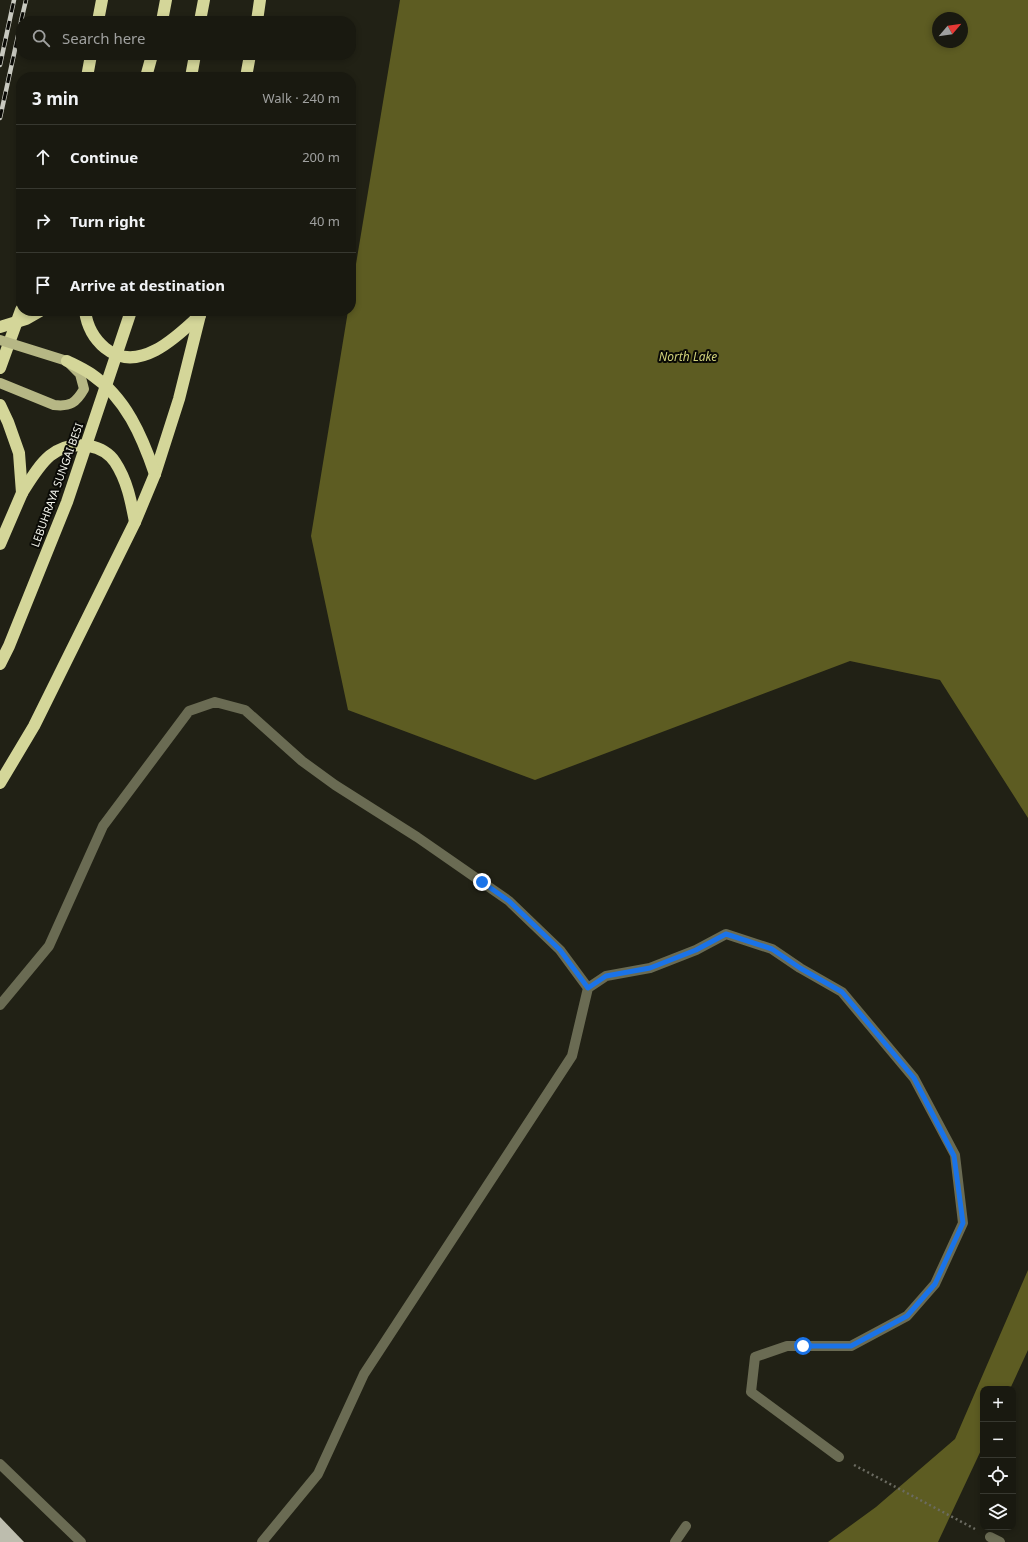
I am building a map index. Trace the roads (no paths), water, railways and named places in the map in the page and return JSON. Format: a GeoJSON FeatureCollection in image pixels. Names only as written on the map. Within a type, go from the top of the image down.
{"type":"FeatureCollection","features":[{"type":"Feature","properties":{"kind":"highway"},"geometry":{"type":"LineString","coordinates":[[99,16],[102,0]]}},
{"type":"Feature","properties":{"kind":"highway"},"geometry":{"type":"LineString","coordinates":[[163,16],[166,0]]}},
{"type":"Feature","properties":{"kind":"highway"},"geometry":{"type":"LineString","coordinates":[[201,16],[204,0]]}},
{"type":"Feature","properties":{"kind":"highway"},"geometry":{"type":"LineString","coordinates":[[258,16],[260,0]]}},
{"type":"Feature","properties":{"kind":"highway"},"geometry":{"type":"LineString","coordinates":[[88,72],[90,60]]}},
{"type":"Feature","properties":{"kind":"highway"},"geometry":{"type":"LineString","coordinates":[[147,72],[151,60]]}},
{"type":"Feature","properties":{"kind":"highway"},"geometry":{"type":"LineString","coordinates":[[192,72],[194,60]]}},
{"type":"Feature","properties":{"kind":"highway"},"geometry":{"type":"LineString","coordinates":[[247,72],[249,60]]}},
{"type":"Feature","properties":{"kind":"highway"},"geometry":{"type":"LineString","coordinates":[[0,368],[19,316]]}},
{"type":"Feature","properties":{"kind":"highway"},"geometry":{"type":"LineString","coordinates":[[0,327],[31,316]]}},
{"type":"Feature","properties":{"kind":"highway"},"geometry":{"type":"LineString","coordinates":[[85,316],[86,322],[99,344],[110,352],[127,357],[146,355],[156,350],[182,332],[198,316]]}},
{"type":"Feature","properties":{"kind":"highway","name":"LEBUHRAYA SUNGAI BESI"},"geometry":{"type":"LineString","coordinates":[[0,664],[9,646],[67,502],[129,316]]}},
{"type":"Feature","properties":{"kind":"highway"},"geometry":{"type":"LineString","coordinates":[[0,783],[34,726],[135,522],[155,474],[179,399],[200,316]]}},
{"type":"Feature","properties":{"kind":"highway"},"geometry":{"type":"LineString","coordinates":[[67,361],[91,374],[106,386],[119,400],[129,414],[144,443],[155,474]]}},
{"type":"Feature","properties":{"kind":"highway"},"geometry":{"type":"LineString","coordinates":[[0,405],[19,453],[22,493]]}},
{"type":"Feature","properties":{"kind":"highway"},"geometry":{"type":"LineString","coordinates":[[0,544],[22,493],[38,467],[46,458],[56,451],[67,446],[79,444],[94,447],[105,452],[114,460],[121,472],[129,494],[135,522]]}},
{"type":"Feature","properties":{"kind":"main road"},"geometry":{"type":"LineString","coordinates":[[0,340],[67,361],[80,374],[84,389],[79,398],[71,404],[62,406],[54,405],[0,383]]}},
{"type":"Feature","properties":{"kind":"lane"},"geometry":{"type":"LineString","coordinates":[[0,1005],[49,946],[103,826],[189,711],[215,702],[244,710],[302,761],[335,785],[417,837],[509,901],[560,950],[588,988]]}},
{"type":"Feature","properties":{"kind":"lane"},"geometry":{"type":"LineString","coordinates":[[262,1542],[318,1474],[364,1374],[572,1056],[588,988],[606,976],[650,968],[696,950],[726,934],[772,949],[800,968],[842,992],[914,1078],[954,1156],[963,1223],[935,1284],[907,1316],[851,1346],[787,1346],[755,1357],[751,1392],[839,1457]]}},
{"type":"Feature","properties":{"kind":"lane"},"geometry":{"type":"LineString","coordinates":[[0,1464],[81,1542]]}},
{"type":"Feature","properties":{"kind":"lane"},"geometry":{"type":"LineString","coordinates":[[675,1542],[686,1526]]}},
{"type":"Feature","properties":{"kind":"lane"},"geometry":{"type":"LineString","coordinates":[[990,1537],[1000,1542]]}},
{"type":"Feature","properties":{"kind":"water","name":"North Lake"},"geometry":{"type":"Polygon","coordinates":[[[400,0],[1028,0],[1028,818],[940,680],[850,661],[535,780],[348,710],[311,536],[347,316],[356,316],[356,264],[400,0]]]}},
{"type":"Feature","properties":{"kind":"water"},"geometry":{"type":"Polygon","coordinates":[[[1028,1270],[1028,1350],[1011,1386],[980,1386],[980,1452],[938,1542],[828,1542],[876,1507],[955,1439],[1028,1270]]]}},
{"type":"Feature","properties":{"kind":"railway"},"geometry":{"type":"LineString","coordinates":[[0,65],[14,0]]}},
{"type":"Feature","properties":{"kind":"railway"},"geometry":{"type":"LineString","coordinates":[[22,16],[26,0]]}},
{"type":"Feature","properties":{"kind":"railway"},"geometry":{"type":"LineString","coordinates":[[0,118],[16,45]]}}]}
